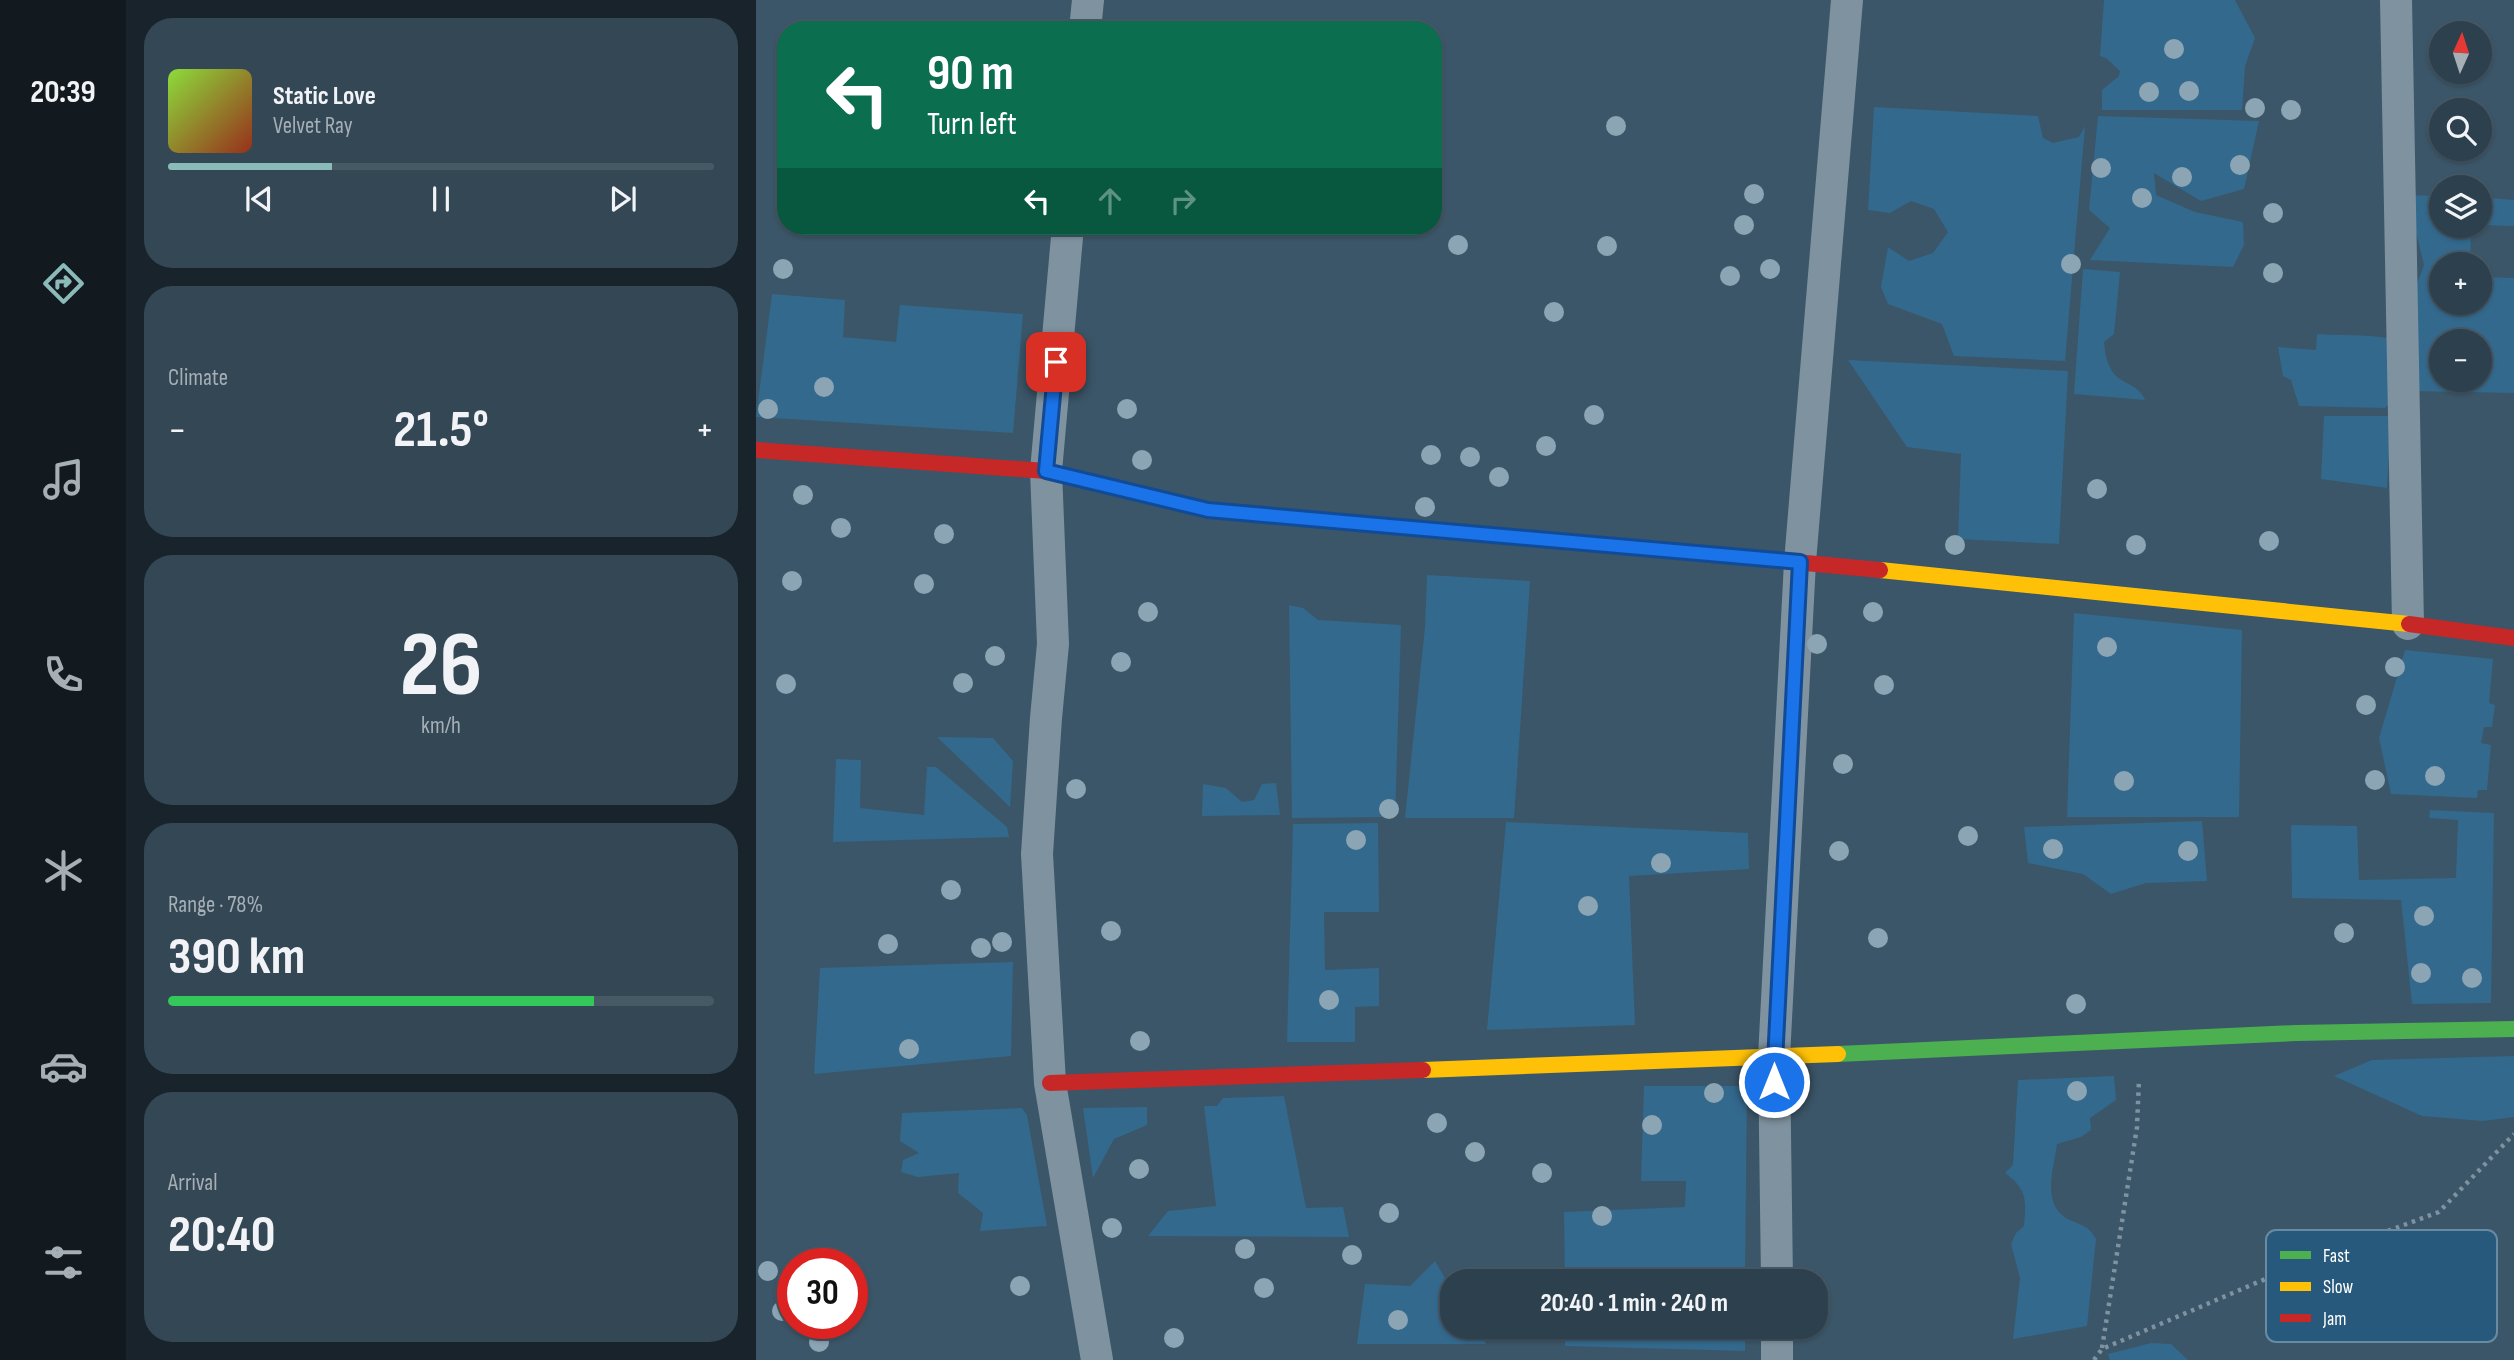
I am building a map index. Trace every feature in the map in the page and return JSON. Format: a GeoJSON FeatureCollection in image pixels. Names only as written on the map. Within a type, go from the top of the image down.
{"type":"FeatureCollection","features":[{"type":"Feature","properties":{"kind":"street"},"geometry":{"type":"LineString","coordinates":[[1086,21],[1088,0]]}},
{"type":"Feature","properties":{"kind":"street"},"geometry":{"type":"LineString","coordinates":[[1777,1269],[1774,1056],[1800,562],[1847,0]]}},
{"type":"Feature","properties":{"kind":"street"},"geometry":{"type":"LineString","coordinates":[[2396,0],[2407,624]]}},
{"type":"Feature","properties":{"kind":"street"},"geometry":{"type":"LineString","coordinates":[[1067,235],[1046,471],[1053,644],[1037,854],[1049,1083],[1097,1360]]}},
{"type":"Feature","properties":{"kind":"street"},"geometry":{"type":"LineString","coordinates":[[756,450],[1046,471],[1208,510],[1800,562],[2407,624],[2514,638]]}},
{"type":"Feature","properties":{"kind":"street"},"geometry":{"type":"LineString","coordinates":[[1049,1083],[2296,1033],[2514,1029]]}},
{"type":"Feature","properties":{"kind":"street"},"geometry":{"type":"LineString","coordinates":[[1777,1339],[1777,1360]]}},
{"type":"Feature","properties":{"kind":"path"},"geometry":{"type":"LineString","coordinates":[[2094,1360],[2102,1349],[2137,1127],[2140,1040]]}},
{"type":"Feature","properties":{"kind":"path"},"geometry":{"type":"LineString","coordinates":[[2390,1230],[2439,1212],[2514,1133]]}},
{"type":"Feature","properties":{"kind":"path"},"geometry":{"type":"LineString","coordinates":[[2102,1349],[2266,1279]]}},
{"type":"Feature","properties":{"kind":"shaded area"},"geometry":{"type":"Polygon","coordinates":[[[2104,0],[2235,0],[2255,38],[2245,66],[2242,110],[2102,110],[2102,90],[2119,76],[2120,71],[2100,56],[2104,0]]]}},
{"type":"Feature","properties":{"kind":"shaded area"},"geometry":{"type":"Polygon","coordinates":[[[1874,107],[2038,116],[2043,138],[2053,143],[2079,137],[2085,126],[2065,361],[1954,356],[1942,324],[1888,304],[1881,287],[1888,247],[1909,261],[1933,253],[1948,232],[1934,209],[1911,201],[1890,213],[1868,210],[1874,107]]]}},
{"type":"Feature","properties":{"kind":"shaded area"},"geometry":{"type":"Polygon","coordinates":[[[2098,116],[2259,121],[2244,189],[2201,201],[2154,173],[2156,195],[2195,212],[2243,222],[2244,245],[2233,267],[2090,260],[2110,228],[2089,210],[2098,116]]]}},
{"type":"Feature","properties":{"kind":"shaded area"},"geometry":{"type":"Polygon","coordinates":[[[2407,195],[2429,196],[2429,238],[2471,238],[2470,252],[2429,252],[2429,315],[2492,315],[2492,277],[2514,278],[2514,393],[2462,392],[2492,392],[2492,329],[2429,329],[2429,391],[2410,391],[2409,305],[2424,265],[2407,195]]]}},
{"type":"Feature","properties":{"kind":"shaded area"},"geometry":{"type":"Polygon","coordinates":[[[2492,198],[2514,200],[2514,226],[2492,225],[2492,198]]]}},
{"type":"Feature","properties":{"kind":"shaded area"},"geometry":{"type":"Polygon","coordinates":[[[2083,269],[2120,272],[2114,334],[2104,342],[2106,355],[2115,375],[2136,388],[2145,400],[2074,394],[2083,269]]]}},
{"type":"Feature","properties":{"kind":"shaded area"},"geometry":{"type":"Polygon","coordinates":[[[772,294],[845,300],[843,337],[896,342],[900,305],[1023,314],[1013,433],[756,417],[772,294]]]}},
{"type":"Feature","properties":{"kind":"shaded area"},"geometry":{"type":"Polygon","coordinates":[[[2317,334],[2387,338],[2399,396],[2385,408],[2299,406],[2291,380],[2283,376],[2278,347],[2316,350],[2317,334]]]}},
{"type":"Feature","properties":{"kind":"shaded area"},"geometry":{"type":"Polygon","coordinates":[[[1848,360],[2068,371],[2059,544],[1958,539],[1961,454],[1907,447],[1848,360]]]}},
{"type":"Feature","properties":{"kind":"shaded area"},"geometry":{"type":"Polygon","coordinates":[[[2324,416],[2391,416],[2387,488],[2321,479],[2324,416]]]}},
{"type":"Feature","properties":{"kind":"shaded area"},"geometry":{"type":"Polygon","coordinates":[[[1427,575],[1530,581],[1514,818],[1405,818],[1425,627],[1427,575]]]}},
{"type":"Feature","properties":{"kind":"shaded area"},"geometry":{"type":"Polygon","coordinates":[[[1289,605],[1303,608],[1318,620],[1401,625],[1395,817],[1292,818],[1289,605]]]}},
{"type":"Feature","properties":{"kind":"shaded area"},"geometry":{"type":"Polygon","coordinates":[[[2074,613],[2242,630],[2239,817],[2067,817],[2074,613]]]}},
{"type":"Feature","properties":{"kind":"shaded area"},"geometry":{"type":"Polygon","coordinates":[[[2405,650],[2493,659],[2489,703],[2495,705],[2492,727],[2484,727],[2481,743],[2491,745],[2487,790],[2478,790],[2477,798],[2391,794],[2379,738],[2405,650]]]}},
{"type":"Feature","properties":{"kind":"shaded area"},"geometry":{"type":"Polygon","coordinates":[[[937,737],[993,738],[1013,761],[1010,807],[937,737]]]}},
{"type":"Feature","properties":{"kind":"shaded area"},"geometry":{"type":"Polygon","coordinates":[[[836,759],[861,760],[860,808],[924,815],[927,767],[936,767],[1007,827],[1009,837],[833,842],[836,759]]]}},
{"type":"Feature","properties":{"kind":"shaded area"},"geometry":{"type":"Polygon","coordinates":[[[1276,783],[1280,815],[1202,816],[1203,784],[1226,788],[1242,802],[1254,800],[1262,784],[1276,783]]]}},
{"type":"Feature","properties":{"kind":"shaded area"},"geometry":{"type":"Polygon","coordinates":[[[2430,810],[2494,813],[2491,1003],[2412,1004],[2401,900],[2292,898],[2291,825],[2357,826],[2359,880],[2456,878],[2458,820],[2429,818],[2430,810]]]}},
{"type":"Feature","properties":{"kind":"shaded area"},"geometry":{"type":"Polygon","coordinates":[[[2202,821],[2207,881],[2146,883],[2111,894],[2083,874],[2028,863],[2024,827],[2202,821]]]}},
{"type":"Feature","properties":{"kind":"shaded area"},"geometry":{"type":"Polygon","coordinates":[[[1506,822],[1748,833],[1749,869],[1629,876],[1635,1025],[1487,1030],[1506,822]]]}},
{"type":"Feature","properties":{"kind":"shaded area"},"geometry":{"type":"Polygon","coordinates":[[[1378,823],[1379,912],[1324,912],[1325,970],[1379,968],[1379,1006],[1355,1007],[1355,1042],[1287,1042],[1293,824],[1378,823]]]}},
{"type":"Feature","properties":{"kind":"shaded area"},"geometry":{"type":"Polygon","coordinates":[[[1013,962],[1011,1056],[814,1074],[820,968],[1013,962]]]}},
{"type":"Feature","properties":{"kind":"shaded area"},"geometry":{"type":"Polygon","coordinates":[[[2514,1056],[2514,1117],[2483,1121],[2422,1116],[2334,1076],[2372,1060],[2514,1056]]]}},
{"type":"Feature","properties":{"kind":"shaded area"},"geometry":{"type":"Polygon","coordinates":[[[2114,1076],[2116,1100],[2090,1118],[2091,1130],[2081,1137],[2057,1144],[2052,1175],[2055,1206],[2061,1214],[2088,1229],[2096,1239],[2087,1326],[2013,1339],[2020,1278],[2011,1244],[2016,1233],[2024,1226],[2025,1202],[2022,1190],[2005,1173],[2013,1165],[2018,1080],[2114,1076]]]}},
{"type":"Feature","properties":{"kind":"shaded area"},"geometry":{"type":"Polygon","coordinates":[[[1644,1086],[1747,1086],[1745,1269],[1565,1269],[1564,1212],[1685,1207],[1686,1181],[1641,1181],[1644,1086]]]}},
{"type":"Feature","properties":{"kind":"shaded area"},"geometry":{"type":"Polygon","coordinates":[[[1284,1096],[1306,1208],[1343,1207],[1349,1237],[1148,1236],[1168,1211],[1216,1206],[1204,1106],[1217,1106],[1223,1098],[1284,1096]]]}},
{"type":"Feature","properties":{"kind":"shaded area"},"geometry":{"type":"Polygon","coordinates":[[[1147,1107],[1147,1125],[1114,1139],[1093,1178],[1083,1108],[1147,1107]]]}},
{"type":"Feature","properties":{"kind":"shaded area"},"geometry":{"type":"Polygon","coordinates":[[[1022,1108],[1027,1115],[1047,1226],[980,1231],[983,1213],[958,1193],[959,1173],[918,1177],[901,1172],[903,1160],[919,1153],[900,1141],[902,1113],[1022,1108]]]}},
{"type":"Feature","properties":{"kind":"shaded area"},"geometry":{"type":"Polygon","coordinates":[[[1435,1261],[1440,1270],[1440,1339],[1483,1339],[1486,1344],[1357,1344],[1365,1284],[1410,1286],[1435,1261]]]}},
{"type":"Feature","properties":{"kind":"shaded area"},"geometry":{"type":"Polygon","coordinates":[[[1565,1339],[1745,1339],[1745,1351],[1565,1346],[1565,1339]]]}},
{"type":"Feature","properties":{"kind":"shaded area"},"geometry":{"type":"Polygon","coordinates":[[[2151,1343],[2171,1344],[2188,1360],[2110,1360],[2108,1354],[2151,1343]]]}},
{"type":"Feature","properties":{"kind":"traffic: fast"},"geometry":{"type":"LineString","coordinates":[[1092,482],[1208,510],[1657,549]]}},
{"type":"Feature","properties":{"kind":"traffic: fast"},"geometry":{"type":"LineString","coordinates":[[1838,1054],[2296,1033],[2514,1029]]}},
{"type":"Feature","properties":{"kind":"traffic: slow"},"geometry":{"type":"LineString","coordinates":[[1880,570],[2409,624]]}},
{"type":"Feature","properties":{"kind":"traffic: slow"},"geometry":{"type":"LineString","coordinates":[[1423,1070],[1838,1054]]}},
{"type":"Feature","properties":{"kind":"traffic: jam"},"geometry":{"type":"LineString","coordinates":[[756,450],[1046,471],[1092,482]]}},
{"type":"Feature","properties":{"kind":"traffic: jam"},"geometry":{"type":"LineString","coordinates":[[1657,549],[1880,570]]}},
{"type":"Feature","properties":{"kind":"traffic: jam"},"geometry":{"type":"LineString","coordinates":[[2409,624],[2514,638]]}},
{"type":"Feature","properties":{"kind":"traffic: jam"},"geometry":{"type":"LineString","coordinates":[[1050,1083],[1423,1070]]}},
{"type":"Feature","properties":{"kind":"route"},"geometry":{"type":"LineString","coordinates":[[1056,362],[1046,471],[1208,510],[1800,562],[1774,1082]]}}]}
